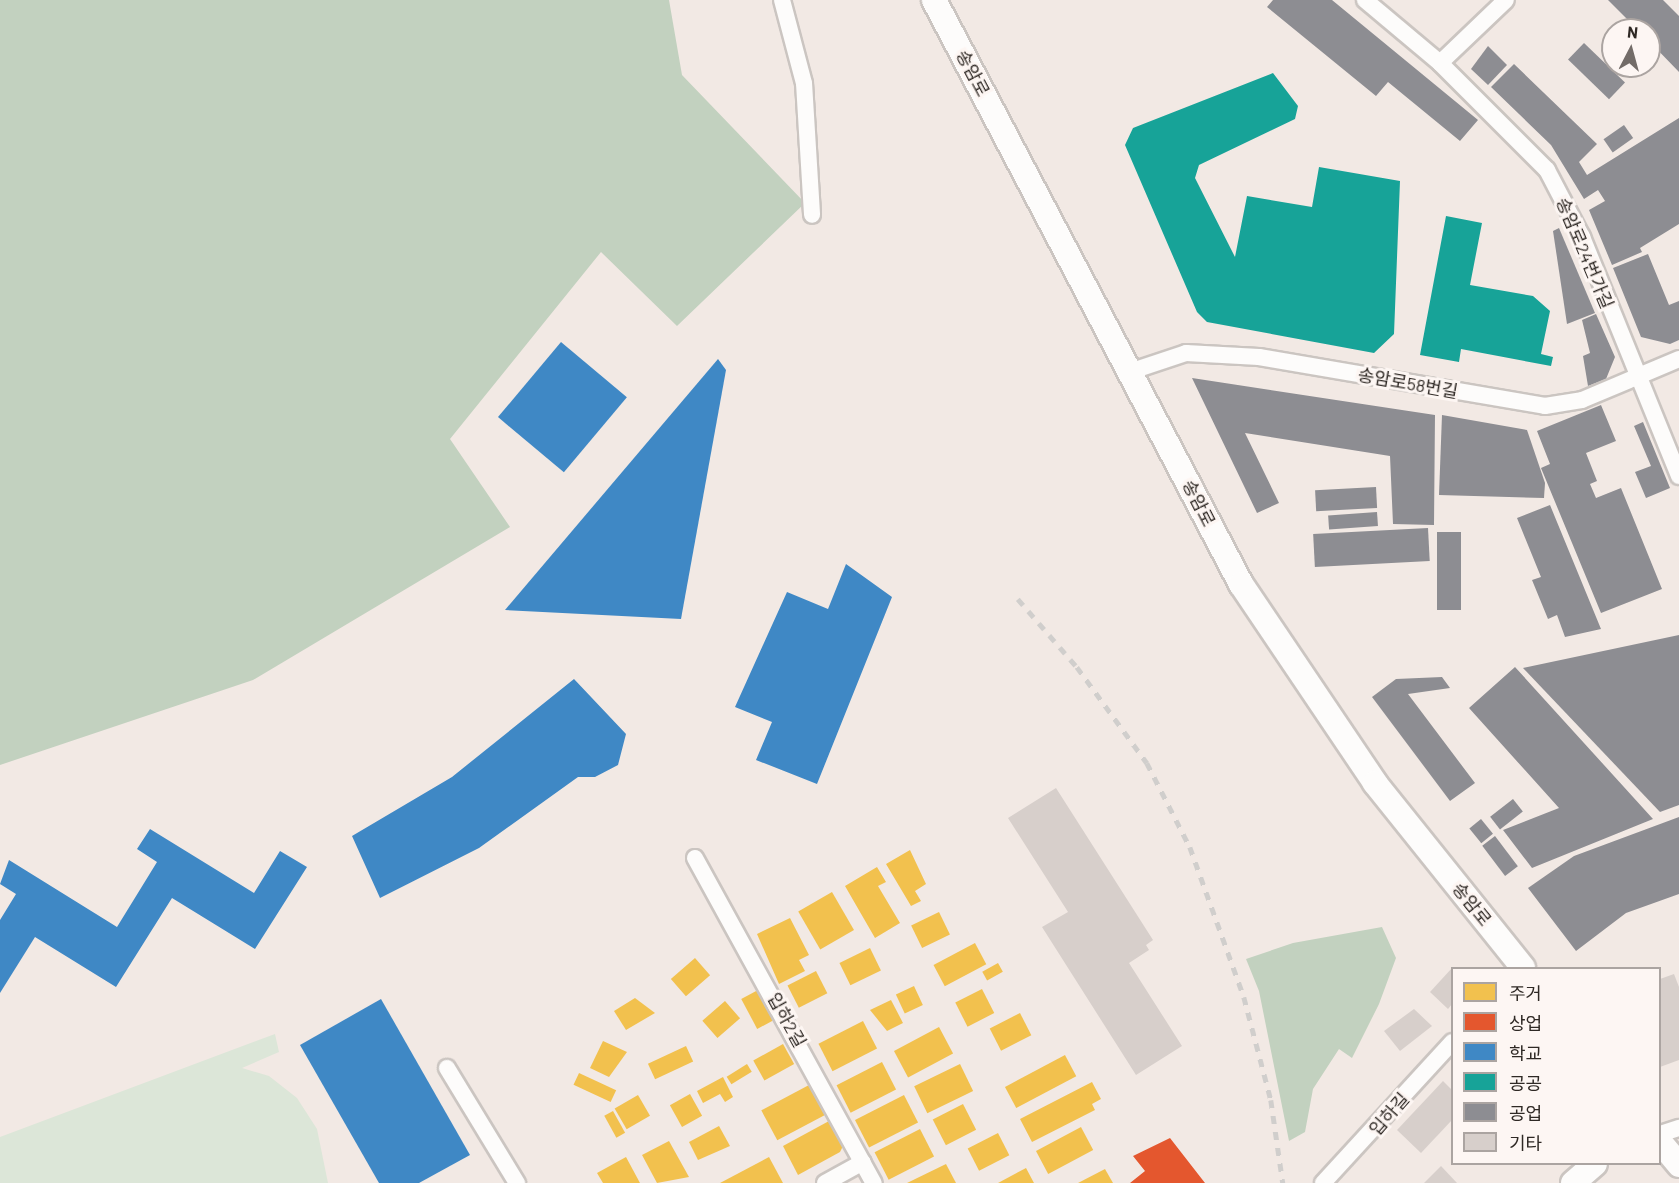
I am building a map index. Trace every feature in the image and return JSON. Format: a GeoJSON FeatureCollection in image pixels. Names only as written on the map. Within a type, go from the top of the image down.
{"type":"FeatureCollection","features":[{"type":"Feature","properties":{"kind":"main road","name":"송암로"},"geometry":{"type":"LineString","coordinates":[[934,0],[1132,371],[1240,584],[1316,702],[1514,964]]}},
{"type":"Feature","properties":{"kind":"main road"},"geometry":{"type":"LineString","coordinates":[[1661,1144],[1679,1165]]}},
{"type":"Feature","properties":{"kind":"main road"},"geometry":{"type":"LineString","coordinates":[[1573,1183],[1595,1165]]}},
{"type":"Feature","properties":{"kind":"street"},"geometry":{"type":"LineString","coordinates":[[782,0],[804,83],[812,215]]}},
{"type":"Feature","properties":{"kind":"street","name":"송암로24번가길"},"geometry":{"type":"LineString","coordinates":[[1365,0],[1440,63],[1547,170],[1582,237],[1636,378],[1679,476]]}},
{"type":"Feature","properties":{"kind":"street"},"geometry":{"type":"LineString","coordinates":[[1440,63],[1506,0]]}},
{"type":"Feature","properties":{"kind":"street","name":"송암로58번길"},"geometry":{"type":"LineString","coordinates":[[1132,371],[1186,353],[1259,357],[1545,406],[1582,400],[1679,360]]}},
{"type":"Feature","properties":{"kind":"street","name":"입하2길"},"geometry":{"type":"LineString","coordinates":[[695,858],[874,1183]]}},
{"type":"Feature","properties":{"kind":"street","name":"입하길"},"geometry":{"type":"LineString","coordinates":[[1323,1183],[1451,1043]]}},
{"type":"Feature","properties":{"kind":"street"},"geometry":{"type":"LineString","coordinates":[[447,1068],[518,1183]]}},
{"type":"Feature","properties":{"kind":"street"},"geometry":{"type":"LineString","coordinates":[[1661,1133],[1679,1128]]}},
{"type":"Feature","properties":{"kind":"street"},"geometry":{"type":"LineString","coordinates":[[825,1183],[863,1162]]}},
{"type":"Feature","properties":{"kind":"green space"},"geometry":{"type":"Polygon","coordinates":[[[0,0],[669,0],[682,75],[805,203],[677,326],[601,252],[450,439],[510,527],[253,680],[0,765],[0,0]]]}},
{"type":"Feature","properties":{"kind":"green space"},"geometry":{"type":"Polygon","coordinates":[[[1382,927],[1396,958],[1379,1004],[1352,1058],[1339,1049],[1313,1089],[1305,1132],[1289,1141],[1259,991],[1246,959],[1293,943],[1382,927]]]}},
{"type":"Feature","properties":{"kind":"green space"},"geometry":{"type":"Polygon","coordinates":[[[275,1034],[279,1052],[242,1068],[269,1076],[297,1098],[317,1129],[328,1183],[0,1183],[0,1137],[275,1034]]]}},
{"type":"Feature","properties":{"kind":"building: 주거"},"geometry":{"type":"Polygon","coordinates":[[[910,850],[926,884],[915,891],[921,901],[911,906],[886,864],[910,850]]]}},
{"type":"Feature","properties":{"kind":"building: 주거"},"geometry":{"type":"Polygon","coordinates":[[[877,867],[886,882],[878,886],[900,923],[875,938],[845,886],[877,867]]]}},
{"type":"Feature","properties":{"kind":"building: 주거"},"geometry":{"type":"Polygon","coordinates":[[[832,892],[854,930],[820,950],[798,912],[832,892]]]}},
{"type":"Feature","properties":{"kind":"building: 주거"},"geometry":{"type":"Polygon","coordinates":[[[939,912],[950,934],[922,948],[911,926],[939,912]]]}},
{"type":"Feature","properties":{"kind":"building: 주거"},"geometry":{"type":"Polygon","coordinates":[[[790,918],[809,955],[799,960],[805,971],[779,984],[757,934],[790,918]]]}},
{"type":"Feature","properties":{"kind":"building: 주거"},"geometry":{"type":"Polygon","coordinates":[[[975,943],[986,964],[945,986],[934,965],[975,943]]]}},
{"type":"Feature","properties":{"kind":"building: 주거"},"geometry":{"type":"Polygon","coordinates":[[[870,948],[881,970],[850,985],[839,963],[870,948]]]}},
{"type":"Feature","properties":{"kind":"building: 주거"},"geometry":{"type":"Polygon","coordinates":[[[695,958],[710,975],[686,996],[671,979],[695,958]]]}},
{"type":"Feature","properties":{"kind":"building: 주거"},"geometry":{"type":"Polygon","coordinates":[[[998,963],[1003,972],[987,980],[982,972],[998,963]]]}},
{"type":"Feature","properties":{"kind":"building: 주거"},"geometry":{"type":"Polygon","coordinates":[[[816,971],[827,993],[799,1008],[787,986],[816,971]]]}},
{"type":"Feature","properties":{"kind":"building: 주거"},"geometry":{"type":"Polygon","coordinates":[[[914,986],[923,1005],[905,1013],[896,994],[914,986]]]}},
{"type":"Feature","properties":{"kind":"building: 주거"},"geometry":{"type":"Polygon","coordinates":[[[982,989],[994,1013],[968,1027],[955,1003],[982,989]]]}},
{"type":"Feature","properties":{"kind":"building: 주거"},"geometry":{"type":"Polygon","coordinates":[[[758,990],[774,1020],[757,1029],[741,999],[758,990]]]}},
{"type":"Feature","properties":{"kind":"building: 주거"},"geometry":{"type":"Polygon","coordinates":[[[635,998],[655,1013],[626,1030],[614,1011],[635,998]]]}},
{"type":"Feature","properties":{"kind":"building: 주거"},"geometry":{"type":"Polygon","coordinates":[[[891,1000],[903,1023],[887,1031],[870,1010],[891,1000]]]}},
{"type":"Feature","properties":{"kind":"building: 주거"},"geometry":{"type":"Polygon","coordinates":[[[725,1001],[740,1018],[717,1038],[702,1021],[725,1001]]]}},
{"type":"Feature","properties":{"kind":"building: 주거"},"geometry":{"type":"Polygon","coordinates":[[[1020,1013],[1031,1035],[1001,1051],[990,1028],[1020,1013]]]}},
{"type":"Feature","properties":{"kind":"building: 주거"},"geometry":{"type":"Polygon","coordinates":[[[863,1021],[877,1049],[833,1071],[818,1044],[863,1021]]]}},
{"type":"Feature","properties":{"kind":"building: 주거"},"geometry":{"type":"Polygon","coordinates":[[[939,1027],[953,1053],[908,1077],[894,1051],[939,1027]]]}},
{"type":"Feature","properties":{"kind":"building: 주거"},"geometry":{"type":"Polygon","coordinates":[[[603,1041],[627,1052],[609,1077],[590,1068],[603,1041]]]}},
{"type":"Feature","properties":{"kind":"building: 주거"},"geometry":{"type":"Polygon","coordinates":[[[783,1044],[794,1064],[764,1081],[753,1060],[783,1044]]]}},
{"type":"Feature","properties":{"kind":"building: 주거"},"geometry":{"type":"Polygon","coordinates":[[[686,1046],[693,1061],[655,1079],[648,1064],[686,1046]]]}},
{"type":"Feature","properties":{"kind":"building: 주거"},"geometry":{"type":"Polygon","coordinates":[[[1065,1055],[1076,1076],[1016,1108],[1005,1087],[1065,1055]]]}},
{"type":"Feature","properties":{"kind":"building: 주거"},"geometry":{"type":"Polygon","coordinates":[[[882,1062],[896,1090],[851,1113],[837,1085],[882,1062]]]}},
{"type":"Feature","properties":{"kind":"building: 주거"},"geometry":{"type":"Polygon","coordinates":[[[747,1064],[752,1072],[731,1084],[727,1077],[747,1064]]]}},
{"type":"Feature","properties":{"kind":"building: 주거"},"geometry":{"type":"Polygon","coordinates":[[[960,1064],[973,1091],[927,1113],[914,1086],[960,1064]]]}},
{"type":"Feature","properties":{"kind":"building: 주거"},"geometry":{"type":"Polygon","coordinates":[[[579,1073],[616,1090],[611,1102],[574,1085],[579,1073]]]}},
{"type":"Feature","properties":{"kind":"building: 주거"},"geometry":{"type":"Polygon","coordinates":[[[723,1077],[733,1097],[725,1102],[720,1094],[703,1103],[697,1091],[723,1077]]]}},
{"type":"Feature","properties":{"kind":"building: 주거"},"geometry":{"type":"Polygon","coordinates":[[[1092,1082],[1101,1099],[1092,1104],[1095,1110],[1032,1142],[1020,1119],[1092,1082]]]}},
{"type":"Feature","properties":{"kind":"building: 주거"},"geometry":{"type":"Polygon","coordinates":[[[809,1085],[825,1115],[777,1140],[761,1110],[809,1085]]]}},
{"type":"Feature","properties":{"kind":"building: 주거"},"geometry":{"type":"Polygon","coordinates":[[[690,1094],[702,1116],[682,1127],[670,1105],[690,1094]]]}},
{"type":"Feature","properties":{"kind":"building: 주거"},"geometry":{"type":"Polygon","coordinates":[[[638,1095],[650,1116],[627,1129],[615,1108],[638,1095]]]}},
{"type":"Feature","properties":{"kind":"building: 주거"},"geometry":{"type":"Polygon","coordinates":[[[904,1095],[918,1123],[869,1148],[855,1120],[904,1095]]]}},
{"type":"Feature","properties":{"kind":"building: 주거"},"geometry":{"type":"Polygon","coordinates":[[[963,1104],[976,1130],[946,1145],[933,1119],[963,1104]]]}},
{"type":"Feature","properties":{"kind":"building: 주거"},"geometry":{"type":"Polygon","coordinates":[[[613,1111],[625,1133],[616,1138],[604,1116],[613,1111]]]}},
{"type":"Feature","properties":{"kind":"building: 주거"},"geometry":{"type":"Polygon","coordinates":[[[829,1121],[843,1146],[840,1152],[798,1175],[783,1146],[829,1121]]]}},
{"type":"Feature","properties":{"kind":"building: 주거"},"geometry":{"type":"Polygon","coordinates":[[[719,1126],[730,1146],[698,1160],[689,1142],[719,1126]]]}},
{"type":"Feature","properties":{"kind":"building: 주거"},"geometry":{"type":"Polygon","coordinates":[[[1081,1127],[1093,1150],[1048,1174],[1036,1151],[1081,1127]]]}},
{"type":"Feature","properties":{"kind":"building: 주거"},"geometry":{"type":"Polygon","coordinates":[[[920,1129],[934,1157],[889,1180],[875,1152],[920,1129]]]}},
{"type":"Feature","properties":{"kind":"building: 주거"},"geometry":{"type":"Polygon","coordinates":[[[998,1133],[1009,1155],[979,1171],[968,1148],[998,1133]]]}},
{"type":"Feature","properties":{"kind":"building: 주거"},"geometry":{"type":"Polygon","coordinates":[[[669,1141],[689,1177],[657,1183],[642,1155],[669,1141]]]}},
{"type":"Feature","properties":{"kind":"building: 주거"},"geometry":{"type":"Polygon","coordinates":[[[626,1157],[640,1183],[603,1183],[597,1173],[626,1157]]]}},
{"type":"Feature","properties":{"kind":"building: 주거"},"geometry":{"type":"Polygon","coordinates":[[[769,1157],[783,1183],[720,1183],[769,1157]]]}},
{"type":"Feature","properties":{"kind":"building: 주거"},"geometry":{"type":"Polygon","coordinates":[[[946,1164],[956,1183],[907,1183],[946,1164]]]}},
{"type":"Feature","properties":{"kind":"building: 주거"},"geometry":{"type":"Polygon","coordinates":[[[1026,1168],[1034,1183],[998,1183],[1026,1168]]]}},
{"type":"Feature","properties":{"kind":"building: 주거"},"geometry":{"type":"Polygon","coordinates":[[[1105,1169],[1113,1183],[1078,1183],[1105,1169]]]}},
{"type":"Feature","properties":{"kind":"building: 상업"},"geometry":{"type":"Polygon","coordinates":[[[1170,1138],[1205,1183],[1130,1183],[1145,1171],[1133,1156],[1170,1138]]]}},
{"type":"Feature","properties":{"kind":"building: 학교"},"geometry":{"type":"Polygon","coordinates":[[[561,342],[627,397],[564,472],[498,417],[561,342]]]}},
{"type":"Feature","properties":{"kind":"building: 학교"},"geometry":{"type":"Polygon","coordinates":[[[718,359],[726,370],[681,619],[505,610],[718,359]]]}},
{"type":"Feature","properties":{"kind":"building: 학교"},"geometry":{"type":"Polygon","coordinates":[[[846,564],[892,597],[817,784],[756,760],[772,722],[735,707],[787,592],[828,609],[846,564]]]}},
{"type":"Feature","properties":{"kind":"building: 학교"},"geometry":{"type":"Polygon","coordinates":[[[574,679],[626,734],[618,765],[595,777],[578,777],[479,848],[380,898],[352,836],[452,777],[574,679]]]}},
{"type":"Feature","properties":{"kind":"building: 학교"},"geometry":{"type":"Polygon","coordinates":[[[150,829],[254,893],[280,851],[307,867],[255,949],[172,898],[116,987],[35,937],[0,993],[0,920],[16,894],[0,884],[9,860],[117,927],[157,862],[137,849],[150,829]]]}},
{"type":"Feature","properties":{"kind":"building: 학교"},"geometry":{"type":"Polygon","coordinates":[[[381,999],[470,1155],[419,1183],[379,1183],[300,1045],[381,999]]]}},
{"type":"Feature","properties":{"kind":"building: 공공"},"geometry":{"type":"Polygon","coordinates":[[[1273,73],[1298,106],[1295,119],[1199,165],[1195,178],[1235,257],[1247,196],[1312,207],[1319,167],[1400,181],[1394,334],[1374,353],[1207,322],[1197,312],[1125,145],[1133,128],[1273,73]]]}},
{"type":"Feature","properties":{"kind":"building: 공공"},"geometry":{"type":"Polygon","coordinates":[[[1446,216],[1482,223],[1470,285],[1533,296],[1550,311],[1541,354],[1553,357],[1551,366],[1461,349],[1459,362],[1420,355],[1446,216]]]}},
{"type":"Feature","properties":{"kind":"building: 공업"},"geometry":{"type":"Polygon","coordinates":[[[1273,0],[1332,0],[1478,120],[1460,141],[1388,82],[1376,96],[1267,7],[1273,0]]]}},
{"type":"Feature","properties":{"kind":"building: 공업"},"geometry":{"type":"Polygon","coordinates":[[[1608,0],[1663,0],[1679,16],[1679,72],[1661,53],[1661,18],[1626,18],[1608,0]]]}},
{"type":"Feature","properties":{"kind":"building: 공업"},"geometry":{"type":"Polygon","coordinates":[[[1584,43],[1601,59],[1601,78],[1620,78],[1625,83],[1609,99],[1568,60],[1584,43]]]}},
{"type":"Feature","properties":{"kind":"building: 공업"},"geometry":{"type":"Polygon","coordinates":[[[1488,46],[1507,65],[1488,85],[1471,69],[1488,46]]]}},
{"type":"Feature","properties":{"kind":"building: 공업"},"geometry":{"type":"Polygon","coordinates":[[[1514,64],[1597,144],[1579,162],[1587,175],[1679,118],[1679,224],[1640,248],[1642,252],[1612,265],[1589,210],[1605,201],[1598,190],[1584,199],[1551,145],[1491,87],[1514,64]]]}},
{"type":"Feature","properties":{"kind":"building: 공업"},"geometry":{"type":"Polygon","coordinates":[[[1624,125],[1633,138],[1613,152],[1604,139],[1624,125]]]}},
{"type":"Feature","properties":{"kind":"building: 공업"},"geometry":{"type":"Polygon","coordinates":[[[1559,228],[1595,313],[1567,324],[1553,231],[1559,228]]]}},
{"type":"Feature","properties":{"kind":"building: 공업"},"geometry":{"type":"Polygon","coordinates":[[[1648,254],[1669,305],[1679,301],[1679,340],[1670,344],[1641,337],[1613,268],[1648,254]]]}},
{"type":"Feature","properties":{"kind":"building: 공업"},"geometry":{"type":"Polygon","coordinates":[[[1596,314],[1615,357],[1606,379],[1588,386],[1583,356],[1590,353],[1582,320],[1596,314]]]}},
{"type":"Feature","properties":{"kind":"building: 공업"},"geometry":{"type":"Polygon","coordinates":[[[1192,378],[1435,415],[1434,525],[1393,524],[1390,456],[1245,433],[1279,503],[1257,513],[1192,378]]]}},
{"type":"Feature","properties":{"kind":"building: 공업"},"geometry":{"type":"Polygon","coordinates":[[[1601,405],[1616,441],[1586,453],[1597,481],[1590,484],[1596,498],[1621,488],[1662,589],[1601,613],[1541,468],[1550,464],[1537,431],[1601,405]]]}},
{"type":"Feature","properties":{"kind":"building: 공업"},"geometry":{"type":"Polygon","coordinates":[[[1442,415],[1527,430],[1545,483],[1544,498],[1439,495],[1442,415]]]}},
{"type":"Feature","properties":{"kind":"building: 공업"},"geometry":{"type":"Polygon","coordinates":[[[1643,422],[1670,488],[1646,498],[1635,472],[1651,466],[1634,426],[1643,422]]]}},
{"type":"Feature","properties":{"kind":"building: 공업"},"geometry":{"type":"Polygon","coordinates":[[[1376,487],[1377,508],[1316,511],[1315,490],[1376,487]]]}},
{"type":"Feature","properties":{"kind":"building: 공업"},"geometry":{"type":"Polygon","coordinates":[[[1550,505],[1601,629],[1565,637],[1557,615],[1548,619],[1532,580],[1541,577],[1517,518],[1550,505]]]}},
{"type":"Feature","properties":{"kind":"building: 공업"},"geometry":{"type":"Polygon","coordinates":[[[1377,512],[1378,526],[1329,529],[1328,515],[1377,512]]]}},
{"type":"Feature","properties":{"kind":"building: 공업"},"geometry":{"type":"Polygon","coordinates":[[[1428,528],[1430,561],[1315,567],[1313,534],[1428,528]]]}},
{"type":"Feature","properties":{"kind":"building: 공업"},"geometry":{"type":"Polygon","coordinates":[[[1437,532],[1461,532],[1461,610],[1437,610],[1437,532]]]}},
{"type":"Feature","properties":{"kind":"building: 공업"},"geometry":{"type":"Polygon","coordinates":[[[1679,635],[1679,805],[1660,812],[1523,668],[1679,635]]]}},
{"type":"Feature","properties":{"kind":"building: 공업"},"geometry":{"type":"Polygon","coordinates":[[[1515,667],[1653,819],[1532,868],[1503,830],[1559,808],[1469,708],[1515,667]]]}},
{"type":"Feature","properties":{"kind":"building: 공업"},"geometry":{"type":"Polygon","coordinates":[[[1442,677],[1450,688],[1408,694],[1475,783],[1450,801],[1372,697],[1396,679],[1442,677]]]}},
{"type":"Feature","properties":{"kind":"building: 공업"},"geometry":{"type":"Polygon","coordinates":[[[1513,799],[1523,812],[1500,829],[1490,817],[1513,799]]]}},
{"type":"Feature","properties":{"kind":"building: 공업"},"geometry":{"type":"Polygon","coordinates":[[[1679,817],[1679,894],[1626,913],[1576,951],[1528,888],[1574,856],[1679,817]]]}},
{"type":"Feature","properties":{"kind":"building: 공업"},"geometry":{"type":"Polygon","coordinates":[[[1481,819],[1493,834],[1481,843],[1469,828],[1481,819]]]}},
{"type":"Feature","properties":{"kind":"building: 공업"},"geometry":{"type":"Polygon","coordinates":[[[1495,836],[1518,866],[1505,876],[1482,846],[1495,836]]]}},
{"type":"Feature","properties":{"kind":"building: 기타"},"geometry":{"type":"Polygon","coordinates":[[[1056,788],[1153,940],[1146,945],[1149,950],[1129,963],[1182,1046],[1136,1075],[1042,927],[1068,912],[1008,818],[1056,788]]]}},
{"type":"Feature","properties":{"kind":"building: 기타"},"geometry":{"type":"Polygon","coordinates":[[[1451,969],[1451,1005],[1448,1009],[1430,992],[1451,969]]]}},
{"type":"Feature","properties":{"kind":"building: 기타"},"geometry":{"type":"Polygon","coordinates":[[[1674,974],[1679,987],[1679,1060],[1661,1067],[1661,979],[1674,974]]]}},
{"type":"Feature","properties":{"kind":"building: 기타"},"geometry":{"type":"Polygon","coordinates":[[[1414,1009],[1432,1026],[1400,1051],[1384,1031],[1414,1009]]]}},
{"type":"Feature","properties":{"kind":"building: 기타"},"geometry":{"type":"Polygon","coordinates":[[[1443,1081],[1451,1089],[1451,1121],[1421,1153],[1397,1130],[1443,1081]]]}},
{"type":"Feature","properties":{"kind":"building: 기타"},"geometry":{"type":"Polygon","coordinates":[[[1441,1166],[1457,1183],[1424,1183],[1441,1166]]]}},
{"type":"Feature","properties":{"kind":"railway"},"geometry":{"type":"LineString","coordinates":[[1018,599],[1077,667],[1147,763],[1190,847],[1244,997],[1271,1100],[1283,1183]]}}]}
